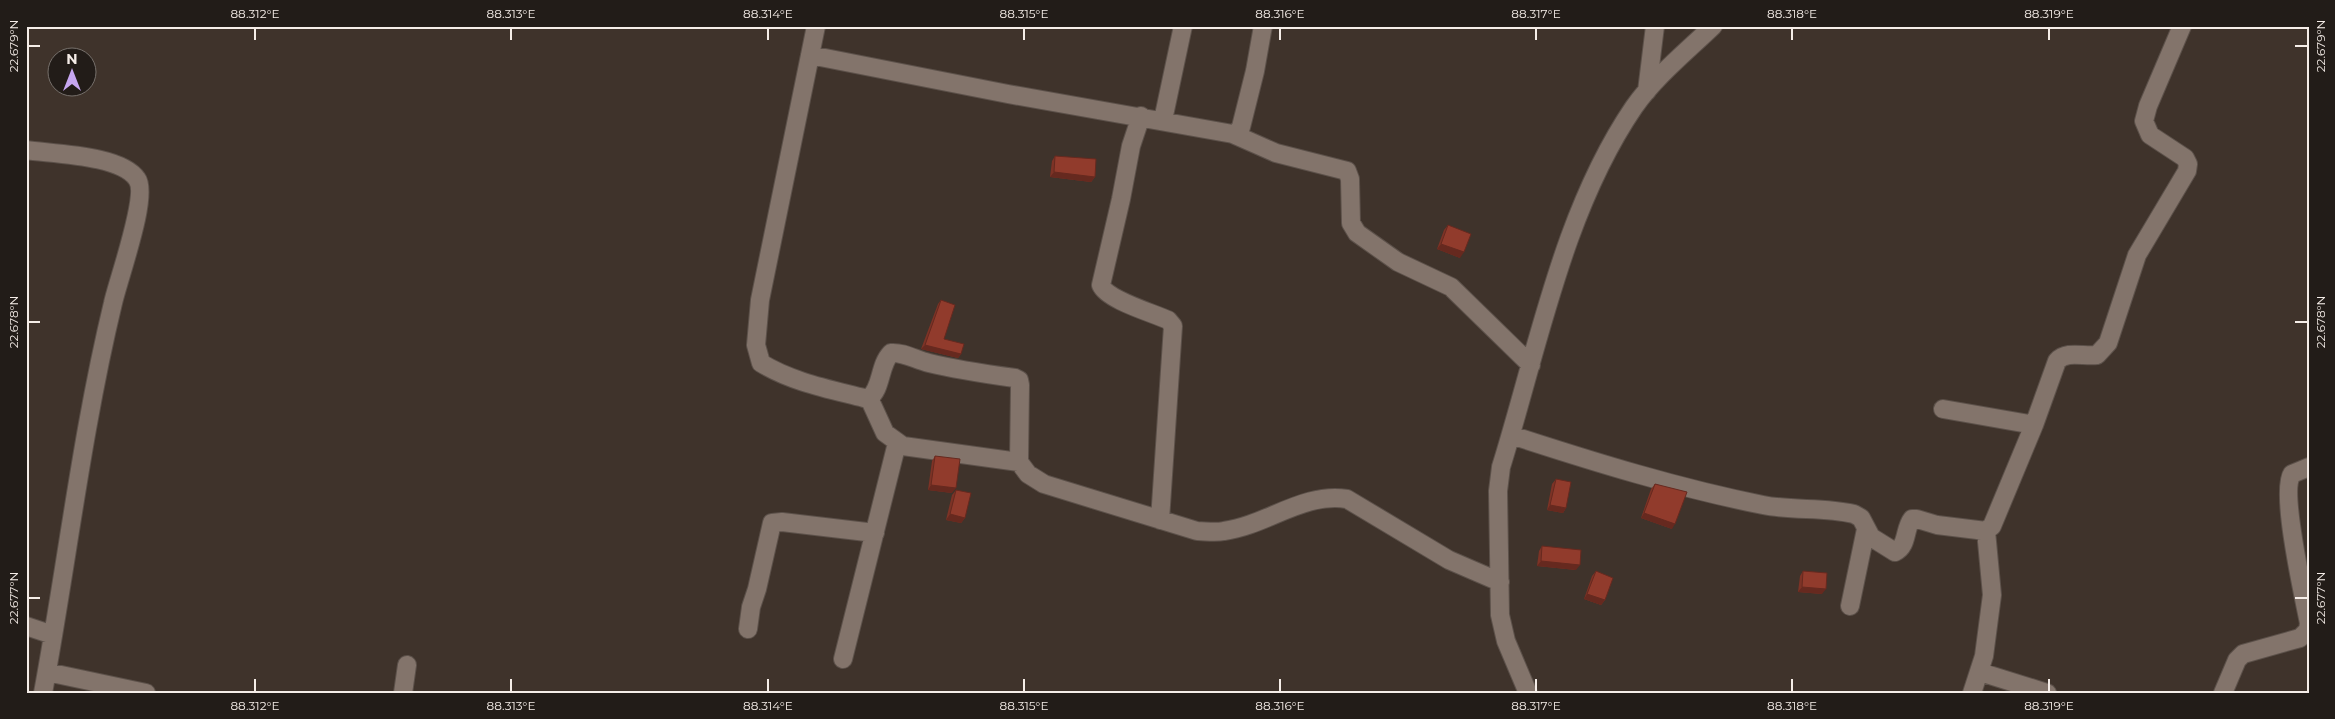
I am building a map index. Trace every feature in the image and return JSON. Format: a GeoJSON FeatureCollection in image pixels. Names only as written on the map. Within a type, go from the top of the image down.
{"type":"FeatureCollection","features":[{"type":"Feature","properties":{"kind":"street"},"geometry":{"type":"LineString","coordinates":[[816,26],[760,300],[756,345],[761,363],[774,371],[798,380],[869,398]]}},
{"type":"Feature","properties":{"kind":"street"},"geometry":{"type":"LineString","coordinates":[[1163,120],[1183,26]]}},
{"type":"Feature","properties":{"kind":"street"},"geometry":{"type":"LineString","coordinates":[[1233,134],[1241,127],[1255,71],[1263,26]]}},
{"type":"Feature","properties":{"kind":"street"},"geometry":{"type":"LineString","coordinates":[[1647,92],[1655,26]]}},
{"type":"Feature","properties":{"kind":"street"},"geometry":{"type":"LineString","coordinates":[[1528,693],[1506,641],[1500,615],[1499,478],[1570,234],[1595,177],[1634,107],[1666,69],[1714,26]]}},
{"type":"Feature","properties":{"kind":"street"},"geometry":{"type":"LineString","coordinates":[[1972,693],[1984,656],[1993,587],[1986,531],[1998,518],[2057,361],[2067,355],[2097,355],[2108,343],[2137,255],[2187,171],[2188,164],[2185,158],[2150,135],[2144,121],[2177,28]]}},
{"type":"Feature","properties":{"kind":"street"},"geometry":{"type":"LineString","coordinates":[[810,55],[1008,94],[1141,116],[1233,134],[1276,154],[1346,171],[1350,179],[1351,223],[1356,233],[1398,262],[1451,287],[1531,366]]}},
{"type":"Feature","properties":{"kind":"street"},"geometry":{"type":"LineString","coordinates":[[1141,116],[1131,146],[1101,285],[1105,291],[1120,300],[1168,320],[1173,326],[1160,520]]}},
{"type":"Feature","properties":{"kind":"street"},"geometry":{"type":"LineString","coordinates":[[26,150],[99,160],[117,165],[128,170],[137,178],[140,186],[139,209],[113,303],[87,424],[43,693]]}},
{"type":"Feature","properties":{"kind":"street"},"geometry":{"type":"LineString","coordinates":[[869,398],[874,394],[886,358],[891,353],[897,352],[927,362],[1015,378],[1019,380],[1020,385],[1019,462],[1028,474],[1044,484],[1197,531],[1223,532],[1250,524],[1306,502],[1331,497],[1347,499],[1449,560],[1500,582]]}},
{"type":"Feature","properties":{"kind":"street"},"geometry":{"type":"LineString","coordinates":[[869,398],[885,432],[897,443],[912,449],[1019,462]]}},
{"type":"Feature","properties":{"kind":"street"},"geometry":{"type":"LineString","coordinates":[[1943,409],[2034,425]]}},
{"type":"Feature","properties":{"kind":"street"},"geometry":{"type":"LineString","coordinates":[[1511,435],[1620,469],[1743,501],[1766,506],[1854,514],[1861,518],[1866,529],[1877,542],[1895,552],[1902,546],[1912,519],[1937,525],[1986,531]]}},
{"type":"Feature","properties":{"kind":"street"},"geometry":{"type":"LineString","coordinates":[[843,659],[897,443]]}},
{"type":"Feature","properties":{"kind":"street"},"geometry":{"type":"LineString","coordinates":[[2223,693],[2237,660],[2243,654],[2300,638],[2308,630],[2309,623],[2291,526],[2288,481],[2292,474],[2309,467]]}},
{"type":"Feature","properties":{"kind":"street"},"geometry":{"type":"LineString","coordinates":[[748,629],[751,607],[772,523],[782,522],[875,533]]}},
{"type":"Feature","properties":{"kind":"street"},"geometry":{"type":"LineString","coordinates":[[1850,606],[1866,529]]}},
{"type":"Feature","properties":{"kind":"street"},"geometry":{"type":"LineString","coordinates":[[26,626],[53,635]]}},
{"type":"Feature","properties":{"kind":"street"},"geometry":{"type":"LineString","coordinates":[[402,693],[407,665]]}},
{"type":"Feature","properties":{"kind":"street"},"geometry":{"type":"LineString","coordinates":[[47,672],[146,693]]}},
{"type":"Feature","properties":{"kind":"street"},"geometry":{"type":"LineString","coordinates":[[1980,672],[2047,693]]}},
{"type":"Feature","properties":{"kind":"building"},"geometry":{"type":"Polygon","coordinates":[[[1055,156],[1096,159],[1095,177],[1054,172],[1055,156]]]}},
{"type":"Feature","properties":{"kind":"building"},"geometry":{"type":"Polygon","coordinates":[[[1448,225],[1471,234],[1464,252],[1441,244],[1448,225]]]}},
{"type":"Feature","properties":{"kind":"building"},"geometry":{"type":"Polygon","coordinates":[[[941,300],[955,305],[944,339],[964,344],[961,354],[925,345],[941,300]]]}},
{"type":"Feature","properties":{"kind":"building"},"geometry":{"type":"Polygon","coordinates":[[[935,456],[960,459],[956,488],[931,485],[935,456]]]}},
{"type":"Feature","properties":{"kind":"building"},"geometry":{"type":"Polygon","coordinates":[[[1556,479],[1571,482],[1566,508],[1550,505],[1556,479]]]}},
{"type":"Feature","properties":{"kind":"building"},"geometry":{"type":"Polygon","coordinates":[[[1655,484],[1687,492],[1675,524],[1644,513],[1655,484]]]}},
{"type":"Feature","properties":{"kind":"building"},"geometry":{"type":"Polygon","coordinates":[[[956,490],[971,493],[965,518],[950,514],[956,490]]]}},
{"type":"Feature","properties":{"kind":"building"},"geometry":{"type":"Polygon","coordinates":[[[1542,546],[1581,550],[1580,565],[1541,561],[1542,546]]]}},
{"type":"Feature","properties":{"kind":"building"},"geometry":{"type":"Polygon","coordinates":[[[1596,571],[1613,578],[1605,600],[1587,594],[1596,571]]]}},
{"type":"Feature","properties":{"kind":"building"},"geometry":{"type":"Polygon","coordinates":[[[1803,571],[1827,573],[1826,589],[1802,587],[1803,571]]]}}]}
